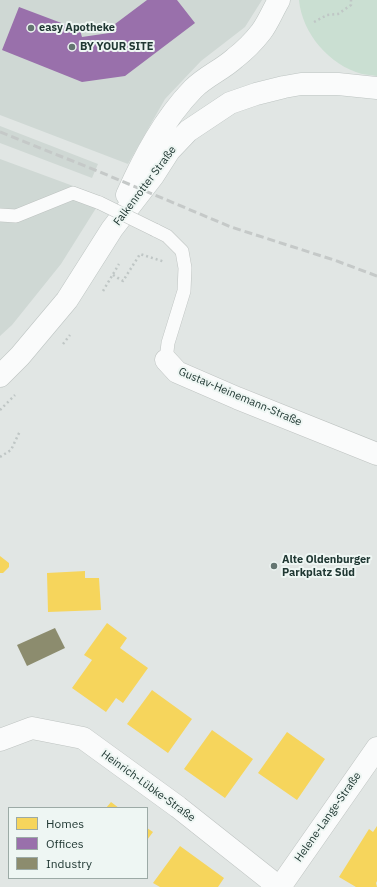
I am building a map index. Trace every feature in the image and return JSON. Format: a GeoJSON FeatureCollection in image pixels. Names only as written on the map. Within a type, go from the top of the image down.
{"type":"FeatureCollection","features":[{"type":"Feature","properties":{"kind":"main road","name":"Falkenrotter Straße"},"geometry":{"type":"LineString","coordinates":[[112,229],[137,171],[158,134],[176,108],[208,75],[234,59],[261,32],[279,0]]}},
{"type":"Feature","properties":{"kind":"main road","name":"Falkenrotter Straße"},"geometry":{"type":"LineString","coordinates":[[0,376],[20,356],[67,300],[112,229],[153,176],[169,151],[188,131],[230,103],[256,94],[301,84],[338,84],[377,88]]}},
{"type":"Feature","properties":{"kind":"main road","name":"Gustav-Heinemann-Straße"},"geometry":{"type":"LineString","coordinates":[[166,360],[177,372],[237,398],[377,454]]}},
{"type":"Feature","properties":{"kind":"main road","name":"Heinrich-Lübke-Straße"},"geometry":{"type":"LineString","coordinates":[[0,740],[32,728],[83,738],[178,807],[280,887]]}},
{"type":"Feature","properties":{"kind":"main road","name":"Helene-Lange-Straße"},"geometry":{"type":"LineString","coordinates":[[280,887],[377,748]]}},
{"type":"Feature","properties":{"kind":"lane","name":"Gustav-Heinemann-Straße"},"geometry":{"type":"LineString","coordinates":[[0,215],[16,216],[72,193],[100,203],[167,236],[182,251],[185,268],[184,291],[168,343],[166,360]]}},
{"type":"Feature","properties":{"kind":"path"},"geometry":{"type":"LineString","coordinates":[[314,22],[327,15],[338,14],[350,5],[351,0]]}},
{"type":"Feature","properties":{"kind":"path"},"geometry":{"type":"LineString","coordinates":[[113,275],[123,281],[140,254],[185,268]]}},
{"type":"Feature","properties":{"kind":"path"},"geometry":{"type":"LineString","coordinates":[[0,457],[11,450],[20,431]]}},
{"type":"Feature","properties":{"kind":"shaded area"},"geometry":{"type":"Polygon","coordinates":[[[0,0],[262,0],[245,27],[201,61],[165,99],[128,164],[0,115],[0,0]]]}},
{"type":"Feature","properties":{"kind":"shaded area"},"geometry":{"type":"Polygon","coordinates":[[[0,126],[98,164],[92,178],[0,143],[0,126]]]}},
{"type":"Feature","properties":{"kind":"shaded area"},"geometry":{"type":"Polygon","coordinates":[[[0,159],[103,197],[61,264],[12,325],[0,336],[0,159]]]}},
{"type":"Feature","properties":{"kind":"green space"},"geometry":{"type":"Polygon","coordinates":[[[299,0],[377,0],[377,76],[362,74],[350,70],[328,55],[319,46],[305,24],[299,0]]]}},
{"type":"Feature","properties":{"kind":"building: Homes"},"geometry":{"type":"Polygon","coordinates":[[[0,556],[9,563],[9,567],[3,573],[0,573],[0,556]]]}},
{"type":"Feature","properties":{"kind":"building: Homes"},"geometry":{"type":"Polygon","coordinates":[[[85,571],[85,578],[99,578],[101,610],[48,612],[47,573],[85,571]]]}},
{"type":"Feature","properties":{"kind":"building: Homes"},"geometry":{"type":"Polygon","coordinates":[[[107,623],[127,638],[120,648],[148,668],[123,703],[116,698],[106,712],[72,688],[92,660],[84,655],[107,623]]]}},
{"type":"Feature","properties":{"kind":"building: Homes"},"geometry":{"type":"Polygon","coordinates":[[[152,690],[192,719],[168,753],[127,724],[152,690]]]}},
{"type":"Feature","properties":{"kind":"building: Homes"},"geometry":{"type":"Polygon","coordinates":[[[212,730],[253,759],[225,798],[184,769],[212,730]]]}},
{"type":"Feature","properties":{"kind":"building: Homes"},"geometry":{"type":"Polygon","coordinates":[[[287,732],[325,759],[297,800],[258,773],[287,732]]]}},
{"type":"Feature","properties":{"kind":"building: Homes"},"geometry":{"type":"Polygon","coordinates":[[[111,802],[118,807],[107,807],[111,802]]]}},
{"type":"Feature","properties":{"kind":"building: Homes"},"geometry":{"type":"Polygon","coordinates":[[[377,826],[377,887],[356,887],[339,877],[369,829],[373,832],[377,826]]]}},
{"type":"Feature","properties":{"kind":"building: Homes"},"geometry":{"type":"Polygon","coordinates":[[[148,829],[153,832],[148,839],[148,829]]]}},
{"type":"Feature","properties":{"kind":"building: Homes"},"geometry":{"type":"Polygon","coordinates":[[[180,846],[224,878],[218,887],[160,887],[153,883],[180,846]]]}},
{"type":"Feature","properties":{"kind":"building: Offices"},"geometry":{"type":"Polygon","coordinates":[[[147,0],[177,0],[195,23],[125,76],[82,82],[2,50],[19,7],[80,30],[82,37],[116,32],[115,24],[147,0]]]}},
{"type":"Feature","properties":{"kind":"building: Industry"},"geometry":{"type":"Polygon","coordinates":[[[55,628],[65,648],[27,666],[17,645],[55,628]]]}},
{"type":"Feature","properties":{"kind":"railway"},"geometry":{"type":"LineString","coordinates":[[0,132],[231,227],[334,260],[377,276]]}},
{"type":"Feature","properties":{"kind":"place","name":"easy Apotheke"},"geometry":{"type":"Point","coordinates":[31,28]}},
{"type":"Feature","properties":{"kind":"place","name":"BY YOUR SITE"},"geometry":{"type":"Point","coordinates":[72,47]}},
{"type":"Feature","properties":{"kind":"place","name":"Alte Oldenburger Parkplatz Süd"},"geometry":{"type":"Point","coordinates":[274,566]}}]}
